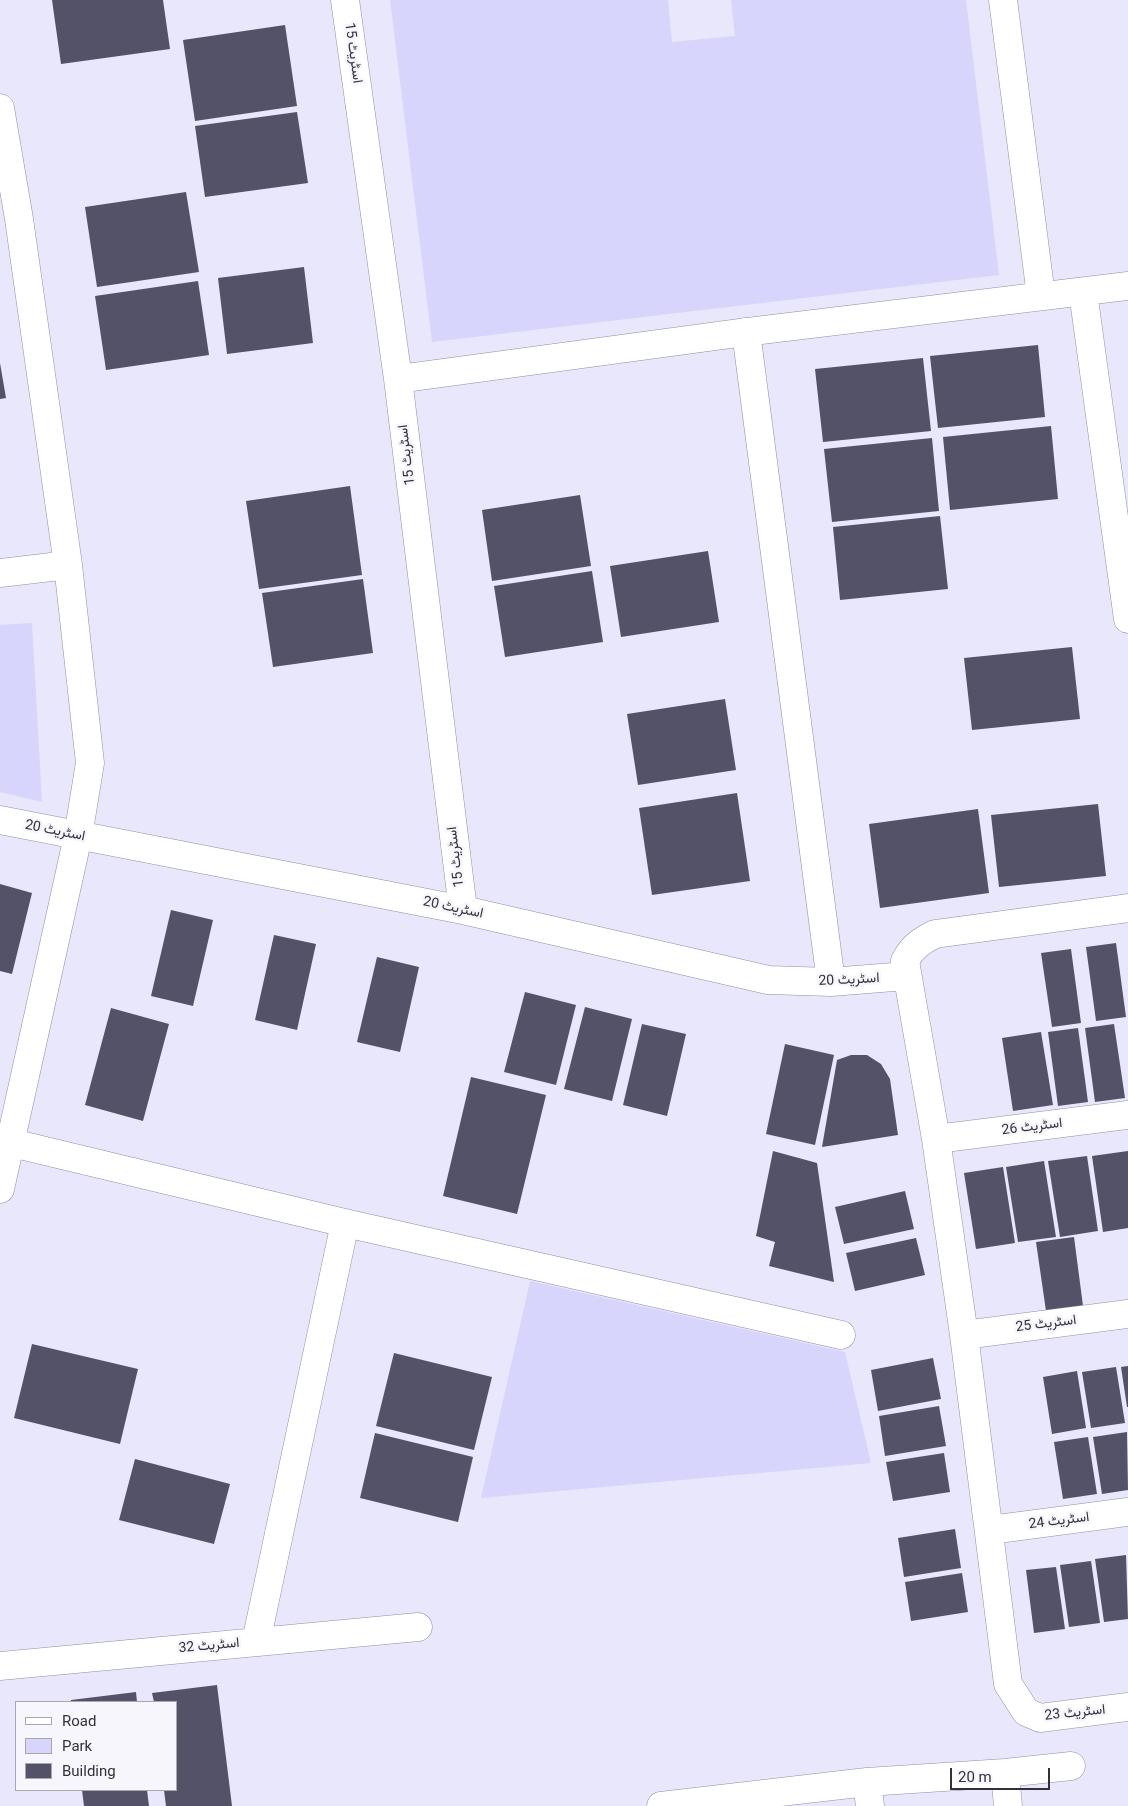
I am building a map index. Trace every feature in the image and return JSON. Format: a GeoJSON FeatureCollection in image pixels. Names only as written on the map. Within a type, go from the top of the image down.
{"type":"FeatureCollection","features":[{"type":"Feature","properties":{"kind":"street","name":"اسٹریٹ 15"},"geometry":{"type":"LineString","coordinates":[[345,0],[398,379],[463,910]]}},
{"type":"Feature","properties":{"kind":"street"},"geometry":{"type":"LineString","coordinates":[[1003,0],[1041,296]]}},
{"type":"Feature","properties":{"kind":"street"},"geometry":{"type":"LineString","coordinates":[[0,108],[10,221],[68,565],[90,763],[78,836],[5,1141],[0,1189]]}},
{"type":"Feature","properties":{"kind":"street"},"geometry":{"type":"LineString","coordinates":[[398,379],[746,332],[1128,286]]}},
{"type":"Feature","properties":{"kind":"street"},"geometry":{"type":"LineString","coordinates":[[1083,292],[1128,618]]}},
{"type":"Feature","properties":{"kind":"street"},"geometry":{"type":"LineString","coordinates":[[746,332],[831,982]]}},
{"type":"Feature","properties":{"kind":"street"},"geometry":{"type":"LineString","coordinates":[[0,574],[68,565]]}},
{"type":"Feature","properties":{"kind":"street","name":"اسٹریٹ 20"},"geometry":{"type":"LineString","coordinates":[[0,820],[463,910],[768,980],[831,982],[906,976]]}},
{"type":"Feature","properties":{"kind":"street"},"geometry":{"type":"LineString","coordinates":[[990,1530],[936,1139],[904,961],[919,942],[934,934],[1128,908]]}},
{"type":"Feature","properties":{"kind":"street","name":"اسٹریٹ 26"},"geometry":{"type":"LineString","coordinates":[[936,1139],[1128,1115]]}},
{"type":"Feature","properties":{"kind":"street"},"geometry":{"type":"LineString","coordinates":[[5,1141],[345,1223],[842,1334]]}},
{"type":"Feature","properties":{"kind":"street"},"geometry":{"type":"LineString","coordinates":[[256,1642],[345,1223]]}},
{"type":"Feature","properties":{"kind":"street","name":"اسٹریٹ 25"},"geometry":{"type":"LineString","coordinates":[[964,1335],[1128,1314]]}},
{"type":"Feature","properties":{"kind":"street","name":"اسٹریٹ 24"},"geometry":{"type":"LineString","coordinates":[[990,1530],[1128,1512]]}},
{"type":"Feature","properties":{"kind":"street","name":"اسٹریٹ 23"},"geometry":{"type":"LineString","coordinates":[[990,1530],[1008,1684],[1026,1712],[1040,1718],[1128,1707]]}},
{"type":"Feature","properties":{"kind":"street","name":"اسٹریٹ 32"},"geometry":{"type":"LineString","coordinates":[[0,1666],[418,1627]]}},
{"type":"Feature","properties":{"kind":"street"},"geometry":{"type":"LineString","coordinates":[[661,1806],[869,1794],[1005,1773],[1071,1766]]}},
{"type":"Feature","properties":{"kind":"street"},"geometry":{"type":"LineString","coordinates":[[1005,1773],[1008,1806]]}},
{"type":"Feature","properties":{"kind":"green space"},"geometry":{"type":"Polygon","coordinates":[[[390,0],[668,0],[672,42],[735,36],[731,0],[966,0],[999,275],[432,342],[390,0]]]}},
{"type":"Feature","properties":{"kind":"green space"},"geometry":{"type":"Polygon","coordinates":[[[32,623],[42,802],[0,792],[0,625],[32,623]]]}},
{"type":"Feature","properties":{"kind":"green space"},"geometry":{"type":"Polygon","coordinates":[[[530,1281],[845,1352],[871,1463],[481,1498],[530,1281]]]}},
{"type":"Feature","properties":{"kind":"building"},"geometry":{"type":"Polygon","coordinates":[[[52,0],[163,0],[170,49],[61,64],[52,0]]]}},
{"type":"Feature","properties":{"kind":"building"},"geometry":{"type":"Polygon","coordinates":[[[285,25],[297,106],[195,121],[183,40],[285,25]]]}},
{"type":"Feature","properties":{"kind":"building"},"geometry":{"type":"Polygon","coordinates":[[[297,112],[308,183],[205,197],[195,126],[297,112]]]}},
{"type":"Feature","properties":{"kind":"building"},"geometry":{"type":"Polygon","coordinates":[[[186,192],[199,272],[97,287],[85,207],[186,192]]]}},
{"type":"Feature","properties":{"kind":"building"},"geometry":{"type":"Polygon","coordinates":[[[304,267],[313,343],[227,354],[218,278],[304,267]]]}},
{"type":"Feature","properties":{"kind":"building"},"geometry":{"type":"Polygon","coordinates":[[[198,281],[209,355],[106,370],[95,296],[198,281]]]}},
{"type":"Feature","properties":{"kind":"building"},"geometry":{"type":"Polygon","coordinates":[[[1038,345],[1045,417],[938,428],[930,356],[1038,345]]]}},
{"type":"Feature","properties":{"kind":"building"},"geometry":{"type":"Polygon","coordinates":[[[923,358],[931,431],[823,442],[815,369],[923,358]]]}},
{"type":"Feature","properties":{"kind":"building"},"geometry":{"type":"Polygon","coordinates":[[[0,363],[6,398],[0,399],[0,363]]]}},
{"type":"Feature","properties":{"kind":"building"},"geometry":{"type":"Polygon","coordinates":[[[1051,426],[1058,499],[950,510],[943,437],[1051,426]]]}},
{"type":"Feature","properties":{"kind":"building"},"geometry":{"type":"Polygon","coordinates":[[[932,438],[939,511],[832,522],[824,449],[932,438]]]}},
{"type":"Feature","properties":{"kind":"building"},"geometry":{"type":"Polygon","coordinates":[[[350,486],[362,575],[259,589],[246,501],[350,486]]]}},
{"type":"Feature","properties":{"kind":"building"},"geometry":{"type":"Polygon","coordinates":[[[580,495],[591,566],[492,581],[482,510],[580,495]]]}},
{"type":"Feature","properties":{"kind":"building"},"geometry":{"type":"Polygon","coordinates":[[[940,516],[948,589],[840,600],[833,527],[940,516]]]}},
{"type":"Feature","properties":{"kind":"building"},"geometry":{"type":"Polygon","coordinates":[[[708,551],[719,622],[621,637],[610,566],[708,551]]]}},
{"type":"Feature","properties":{"kind":"building"},"geometry":{"type":"Polygon","coordinates":[[[592,571],[603,642],[505,657],[494,586],[592,571]]]}},
{"type":"Feature","properties":{"kind":"building"},"geometry":{"type":"Polygon","coordinates":[[[363,579],[373,653],[273,667],[262,593],[363,579]]]}},
{"type":"Feature","properties":{"kind":"building"},"geometry":{"type":"Polygon","coordinates":[[[1072,647],[1080,719],[972,730],[964,658],[1072,647]]]}},
{"type":"Feature","properties":{"kind":"building"},"geometry":{"type":"Polygon","coordinates":[[[725,699],[736,770],[638,785],[627,714],[725,699]]]}},
{"type":"Feature","properties":{"kind":"building"},"geometry":{"type":"Polygon","coordinates":[[[737,793],[750,881],[652,895],[639,808],[737,793]]]}},
{"type":"Feature","properties":{"kind":"building"},"geometry":{"type":"Polygon","coordinates":[[[1098,804],[1106,876],[999,887],[991,815],[1098,804]]]}},
{"type":"Feature","properties":{"kind":"building"},"geometry":{"type":"Polygon","coordinates":[[[978,809],[989,893],[880,908],[869,824],[978,809]]]}},
{"type":"Feature","properties":{"kind":"building"},"geometry":{"type":"Polygon","coordinates":[[[0,884],[32,893],[12,974],[0,971],[0,884]]]}},
{"type":"Feature","properties":{"kind":"building"},"geometry":{"type":"Polygon","coordinates":[[[171,910],[213,920],[193,1006],[151,996],[171,910]]]}},
{"type":"Feature","properties":{"kind":"building"},"geometry":{"type":"Polygon","coordinates":[[[274,935],[316,944],[297,1030],[255,1020],[274,935]]]}},
{"type":"Feature","properties":{"kind":"building"},"geometry":{"type":"Polygon","coordinates":[[[1116,943],[1126,1017],[1096,1021],[1086,947],[1116,943]]]}},
{"type":"Feature","properties":{"kind":"building"},"geometry":{"type":"Polygon","coordinates":[[[1071,949],[1081,1023],[1052,1027],[1041,953],[1071,949]]]}},
{"type":"Feature","properties":{"kind":"building"},"geometry":{"type":"Polygon","coordinates":[[[377,957],[419,967],[400,1052],[357,1042],[377,957]]]}},
{"type":"Feature","properties":{"kind":"building"},"geometry":{"type":"Polygon","coordinates":[[[525,992],[576,1005],[556,1085],[504,1072],[525,992]]]}},
{"type":"Feature","properties":{"kind":"building"},"geometry":{"type":"Polygon","coordinates":[[[585,1007],[632,1019],[612,1101],[564,1089],[585,1007]]]}},
{"type":"Feature","properties":{"kind":"building"},"geometry":{"type":"Polygon","coordinates":[[[111,1008],[169,1024],[143,1121],[85,1105],[111,1008]]]}},
{"type":"Feature","properties":{"kind":"building"},"geometry":{"type":"Polygon","coordinates":[[[642,1024],[686,1034],[667,1116],[623,1105],[642,1024]]]}},
{"type":"Feature","properties":{"kind":"building"},"geometry":{"type":"Polygon","coordinates":[[[1114,1024],[1125,1098],[1095,1102],[1085,1028],[1114,1024]]]}},
{"type":"Feature","properties":{"kind":"building"},"geometry":{"type":"Polygon","coordinates":[[[1078,1028],[1088,1102],[1058,1106],[1048,1032],[1078,1028]]]}},
{"type":"Feature","properties":{"kind":"building"},"geometry":{"type":"Polygon","coordinates":[[[1041,1032],[1053,1105],[1013,1111],[1002,1038],[1041,1032]]]}},
{"type":"Feature","properties":{"kind":"building"},"geometry":{"type":"Polygon","coordinates":[[[785,1044],[834,1055],[815,1145],[766,1134],[785,1044]]]}},
{"type":"Feature","properties":{"kind":"building"},"geometry":{"type":"Polygon","coordinates":[[[851,1055],[867,1055],[881,1064],[890,1079],[898,1135],[822,1147],[837,1060],[851,1055]]]}},
{"type":"Feature","properties":{"kind":"building"},"geometry":{"type":"Polygon","coordinates":[[[471,1077],[546,1095],[517,1214],[443,1196],[471,1077]]]}},
{"type":"Feature","properties":{"kind":"building"},"geometry":{"type":"Polygon","coordinates":[[[773,1151],[817,1163],[834,1282],[769,1266],[775,1242],[756,1236],[773,1151]]]}},
{"type":"Feature","properties":{"kind":"building"},"geometry":{"type":"Polygon","coordinates":[[[1128,1151],[1128,1228],[1103,1232],[1092,1156],[1128,1151]]]}},
{"type":"Feature","properties":{"kind":"building"},"geometry":{"type":"Polygon","coordinates":[[[1087,1156],[1098,1231],[1060,1237],[1048,1161],[1087,1156]]]}},
{"type":"Feature","properties":{"kind":"building"},"geometry":{"type":"Polygon","coordinates":[[[1044,1161],[1056,1237],[1018,1242],[1006,1167],[1044,1161]]]}},
{"type":"Feature","properties":{"kind":"building"},"geometry":{"type":"Polygon","coordinates":[[[1003,1167],[1015,1243],[976,1249],[964,1173],[1003,1167]]]}},
{"type":"Feature","properties":{"kind":"building"},"geometry":{"type":"Polygon","coordinates":[[[905,1191],[914,1229],[844,1244],[835,1207],[905,1191]]]}},
{"type":"Feature","properties":{"kind":"building"},"geometry":{"type":"Polygon","coordinates":[[[1074,1237],[1083,1306],[1046,1311],[1036,1242],[1074,1237]]]}},
{"type":"Feature","properties":{"kind":"building"},"geometry":{"type":"Polygon","coordinates":[[[916,1238],[925,1275],[855,1291],[846,1253],[916,1238]]]}},
{"type":"Feature","properties":{"kind":"building"},"geometry":{"type":"Polygon","coordinates":[[[32,1344],[138,1369],[120,1444],[14,1418],[32,1344]]]}},
{"type":"Feature","properties":{"kind":"building"},"geometry":{"type":"Polygon","coordinates":[[[394,1353],[492,1377],[474,1450],[376,1426],[394,1353]]]}},
{"type":"Feature","properties":{"kind":"building"},"geometry":{"type":"Polygon","coordinates":[[[933,1358],[941,1399],[878,1411],[871,1370],[933,1358]]]}},
{"type":"Feature","properties":{"kind":"building"},"geometry":{"type":"Polygon","coordinates":[[[1128,1366],[1128,1407],[1127,1407],[1121,1367],[1128,1366]]]}},
{"type":"Feature","properties":{"kind":"building"},"geometry":{"type":"Polygon","coordinates":[[[1116,1367],[1125,1423],[1091,1428],[1082,1372],[1116,1367]]]}},
{"type":"Feature","properties":{"kind":"building"},"geometry":{"type":"Polygon","coordinates":[[[1077,1371],[1086,1428],[1052,1434],[1043,1377],[1077,1371]]]}},
{"type":"Feature","properties":{"kind":"building"},"geometry":{"type":"Polygon","coordinates":[[[939,1406],[946,1446],[885,1456],[879,1416],[939,1406]]]}},
{"type":"Feature","properties":{"kind":"building"},"geometry":{"type":"Polygon","coordinates":[[[1127,1432],[1128,1490],[1102,1494],[1093,1437],[1127,1432]]]}},
{"type":"Feature","properties":{"kind":"building"},"geometry":{"type":"Polygon","coordinates":[[[375,1433],[473,1457],[458,1522],[360,1498],[375,1433]]]}},
{"type":"Feature","properties":{"kind":"building"},"geometry":{"type":"Polygon","coordinates":[[[1088,1437],[1097,1494],[1063,1499],[1054,1442],[1088,1437]]]}},
{"type":"Feature","properties":{"kind":"building"},"geometry":{"type":"Polygon","coordinates":[[[944,1453],[950,1492],[893,1501],[886,1462],[944,1453]]]}},
{"type":"Feature","properties":{"kind":"building"},"geometry":{"type":"Polygon","coordinates":[[[135,1459],[230,1484],[214,1544],[119,1520],[135,1459]]]}},
{"type":"Feature","properties":{"kind":"building"},"geometry":{"type":"Polygon","coordinates":[[[955,1529],[961,1568],[904,1577],[898,1538],[955,1529]]]}},
{"type":"Feature","properties":{"kind":"building"},"geometry":{"type":"Polygon","coordinates":[[[1126,1555],[1128,1619],[1104,1622],[1095,1559],[1126,1555]]]}},
{"type":"Feature","properties":{"kind":"building"},"geometry":{"type":"Polygon","coordinates":[[[1091,1561],[1100,1623],[1069,1627],[1060,1565],[1091,1561]]]}},
{"type":"Feature","properties":{"kind":"building"},"geometry":{"type":"Polygon","coordinates":[[[1056,1567],[1065,1629],[1034,1633],[1026,1570],[1056,1567]]]}},
{"type":"Feature","properties":{"kind":"building"},"geometry":{"type":"Polygon","coordinates":[[[962,1573],[968,1612],[911,1621],[905,1582],[962,1573]]]}},
{"type":"Feature","properties":{"kind":"building"},"geometry":{"type":"Polygon","coordinates":[[[217,1685],[232,1806],[166,1806],[164,1791],[178,1791],[178,1701],[154,1701],[152,1693],[217,1685]]]}},
{"type":"Feature","properties":{"kind":"building"},"geometry":{"type":"Polygon","coordinates":[[[136,1692],[137,1701],[71,1701],[136,1692]]]}},
{"type":"Feature","properties":{"kind":"building"},"geometry":{"type":"Polygon","coordinates":[[[82,1791],[147,1791],[149,1806],[84,1806],[82,1791]]]}}]}
